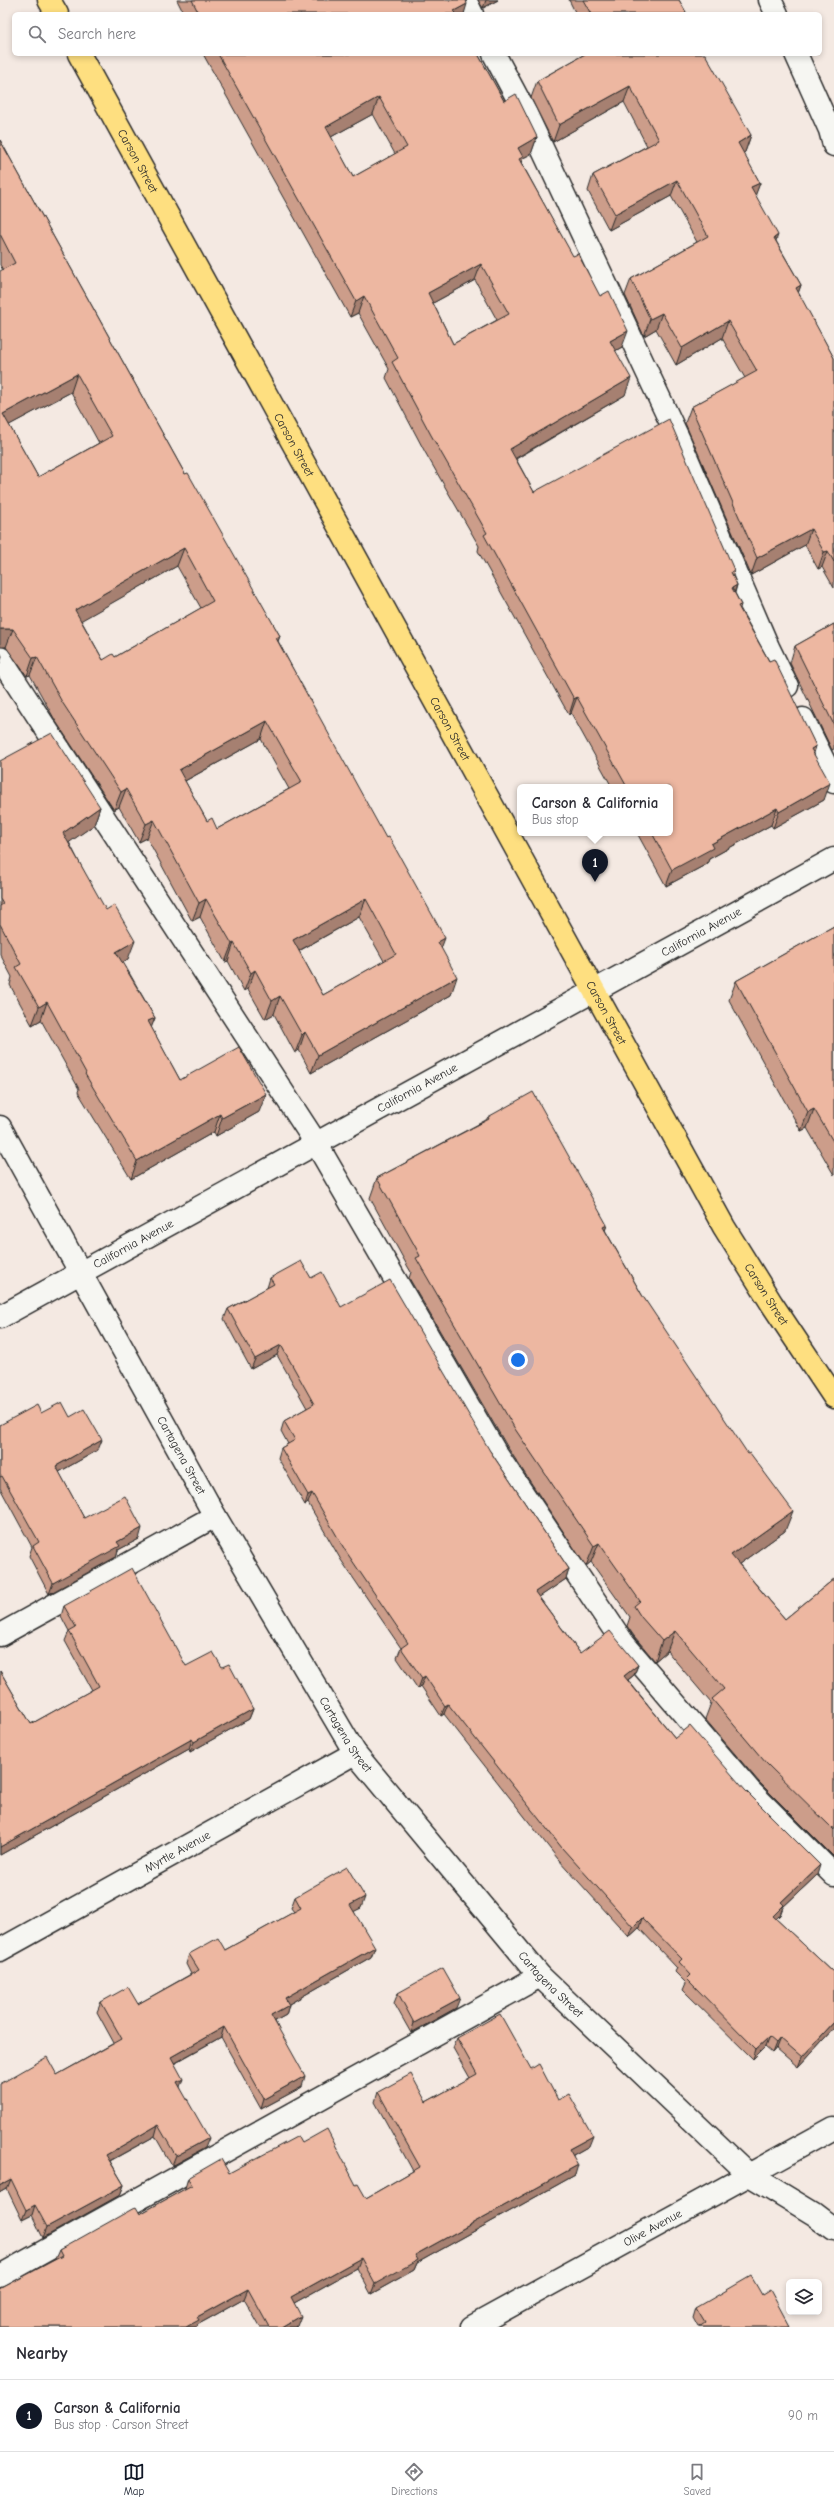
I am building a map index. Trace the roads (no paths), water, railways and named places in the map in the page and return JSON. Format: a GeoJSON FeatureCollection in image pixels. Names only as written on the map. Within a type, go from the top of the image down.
{"type":"FeatureCollection","features":[{"type":"Feature","properties":{"kind":"main road"},"geometry":{"type":"LineString","coordinates":[[49,0],[56,12]]}},
{"type":"Feature","properties":{"kind":"main road","name":"Carson Street"},"geometry":{"type":"LineString","coordinates":[[80,56],[724,1227],[772,1304],[834,1397]]}},
{"type":"Feature","properties":{"kind":"street"},"geometry":{"type":"LineString","coordinates":[[465,0],[471,12]]}},
{"type":"Feature","properties":{"kind":"street"},"geometry":{"type":"LineString","coordinates":[[770,0],[776,12]]}},
{"type":"Feature","properties":{"kind":"street"},"geometry":{"type":"LineString","coordinates":[[495,56],[526,114],[680,442],[768,647],[834,782]]}},
{"type":"Feature","properties":{"kind":"street"},"geometry":{"type":"LineString","coordinates":[[797,56],[830,130],[834,146]]}},
{"type":"Feature","properties":{"kind":"street"},"geometry":{"type":"LineString","coordinates":[[0,658],[316,1143],[497,1455],[624,1644],[750,1791],[834,1875]]}},
{"type":"Feature","properties":{"kind":"street","name":"California Avenue"},"geometry":{"type":"LineString","coordinates":[[0,1317],[834,859]]}},
{"type":"Feature","properties":{"kind":"street","name":"Cartagena Street"},"geometry":{"type":"LineString","coordinates":[[0,1127],[215,1516],[355,1753],[540,1976],[748,2174],[814,2214],[834,2229]]}},
{"type":"Feature","properties":{"kind":"street"},"geometry":{"type":"LineString","coordinates":[[0,1636],[215,1516]]}},
{"type":"Feature","properties":{"kind":"street","name":"Myrtle Avenue"},"geometry":{"type":"LineString","coordinates":[[0,1950],[355,1753]]}},
{"type":"Feature","properties":{"kind":"street"},"geometry":{"type":"LineString","coordinates":[[0,2276],[540,1976]]}},
{"type":"Feature","properties":{"kind":"street","name":"Olive Avenue"},"geometry":{"type":"LineString","coordinates":[[472,2327],[834,2128]]}},
{"type":"Feature","properties":{"kind":"place","name":"Carson & California"},"geometry":{"type":"Point","coordinates":[595,882]}}]}
